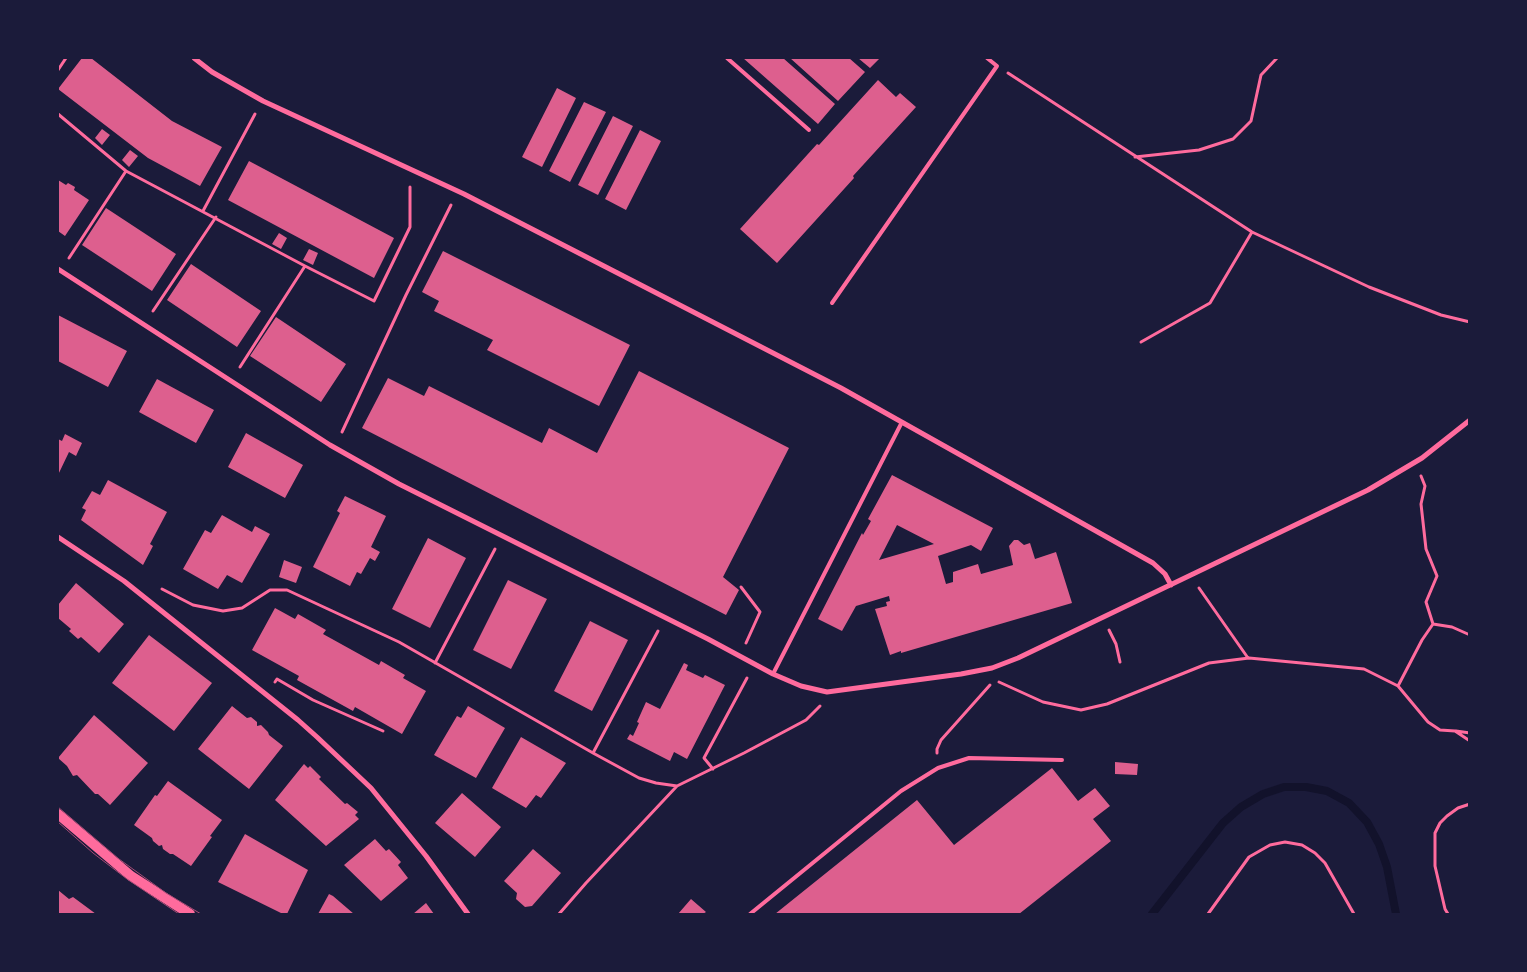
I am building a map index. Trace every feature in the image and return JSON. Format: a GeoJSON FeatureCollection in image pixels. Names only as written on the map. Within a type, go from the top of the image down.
{"type":"FeatureCollection","features":[{"type":"Feature","properties":{"kind":"main road"},"geometry":{"type":"LineString","coordinates":[[58,814],[131,876],[190,914]]}},
{"type":"Feature","properties":{"kind":"street"},"geometry":{"type":"LineString","coordinates":[[194,58],[212,72],[263,101],[464,194],[841,388],[1153,563],[1165,574],[1171,585]]}},
{"type":"Feature","properties":{"kind":"street"},"geometry":{"type":"LineString","coordinates":[[58,268],[330,445],[399,484],[708,639],[773,674],[801,686],[827,692],[992,668],[1018,658],[1368,490],[1422,458],[1470,420]]}},
{"type":"Feature","properties":{"kind":"street"},"geometry":{"type":"LineString","coordinates":[[58,537],[124,581],[298,720],[335,753],[371,788],[426,856],[468,914]]}},
{"type":"Feature","properties":{"kind":"lane"},"geometry":{"type":"LineString","coordinates":[[726,58],[809,130]]}},
{"type":"Feature","properties":{"kind":"lane"},"geometry":{"type":"LineString","coordinates":[[832,303],[997,66],[987,58]]}},
{"type":"Feature","properties":{"kind":"lane"},"geometry":{"type":"LineString","coordinates":[[773,674],[902,422]]}},
{"type":"Feature","properties":{"kind":"lane"},"geometry":{"type":"LineString","coordinates":[[750,914],[901,791],[938,768],[969,758],[1062,760]]}},
{"type":"Feature","properties":{"kind":"path"},"geometry":{"type":"LineString","coordinates":[[58,70],[66,58]]}},
{"type":"Feature","properties":{"kind":"path"},"geometry":{"type":"LineString","coordinates":[[1135,157],[1199,150],[1233,139],[1251,121],[1261,75],[1277,58]]}},
{"type":"Feature","properties":{"kind":"path"},"geometry":{"type":"LineString","coordinates":[[997,66],[1252,232],[1369,287],[1440,315],[1470,322]]}},
{"type":"Feature","properties":{"kind":"path"},"geometry":{"type":"LineString","coordinates":[[204,211],[256,113]]}},
{"type":"Feature","properties":{"kind":"path"},"geometry":{"type":"LineString","coordinates":[[58,114],[126,171],[374,301],[410,227],[410,187]]}},
{"type":"Feature","properties":{"kind":"path"},"geometry":{"type":"LineString","coordinates":[[69,258],[126,171]]}},
{"type":"Feature","properties":{"kind":"path"},"geometry":{"type":"LineString","coordinates":[[342,432],[450,205]]}},
{"type":"Feature","properties":{"kind":"path"},"geometry":{"type":"LineString","coordinates":[[153,311],[216,218]]}},
{"type":"Feature","properties":{"kind":"path"},"geometry":{"type":"LineString","coordinates":[[1140,342],[1210,302],[1252,232]]}},
{"type":"Feature","properties":{"kind":"path"},"geometry":{"type":"LineString","coordinates":[[240,367],[305,266]]}},
{"type":"Feature","properties":{"kind":"path"},"geometry":{"type":"LineString","coordinates":[[1420,473],[1425,486],[1421,504],[1426,549],[1437,576],[1426,602],[1433,624]]}},
{"type":"Feature","properties":{"kind":"path"},"geometry":{"type":"LineString","coordinates":[[436,663],[496,546]]}},
{"type":"Feature","properties":{"kind":"path"},"geometry":{"type":"LineString","coordinates":[[741,586],[760,612],[745,644]]}},
{"type":"Feature","properties":{"kind":"path"},"geometry":{"type":"LineString","coordinates":[[161,588],[193,605],[223,610],[242,608],[270,590],[287,590],[399,642],[639,778],[677,786]]}},
{"type":"Feature","properties":{"kind":"path"},"geometry":{"type":"LineString","coordinates":[[1199,588],[1249,658]]}},
{"type":"Feature","properties":{"kind":"path"},"geometry":{"type":"LineString","coordinates":[[1433,624],[1452,627],[1470,635]]}},
{"type":"Feature","properties":{"kind":"path"},"geometry":{"type":"LineString","coordinates":[[1398,686],[1422,640],[1433,624]]}},
{"type":"Feature","properties":{"kind":"path"},"geometry":{"type":"LineString","coordinates":[[1109,629],[1116,644],[1120,662]]}},
{"type":"Feature","properties":{"kind":"path"},"geometry":{"type":"LineString","coordinates":[[593,753],[658,631]]}},
{"type":"Feature","properties":{"kind":"path"},"geometry":{"type":"LineString","coordinates":[[938,768],[937,748],[941,740],[994,680],[1043,702],[1080,710],[1107,704],[1209,663],[1249,658],[1364,670],[1398,686],[1428,722],[1440,730],[1470,733]]}},
{"type":"Feature","properties":{"kind":"path"},"geometry":{"type":"LineString","coordinates":[[713,769],[704,758],[747,678]]}},
{"type":"Feature","properties":{"kind":"path"},"geometry":{"type":"LineString","coordinates":[[277,679],[313,700],[383,731]]}},
{"type":"Feature","properties":{"kind":"path"},"geometry":{"type":"LineString","coordinates":[[559,914],[677,786],[806,720],[819,709],[827,692]]}},
{"type":"Feature","properties":{"kind":"path"},"geometry":{"type":"LineString","coordinates":[[1455,731],[1470,741]]}},
{"type":"Feature","properties":{"kind":"path"},"geometry":{"type":"LineString","coordinates":[[1448,914],[1445,909],[1435,866],[1435,833],[1440,823],[1447,816],[1458,808],[1470,804]]}},
{"type":"Feature","properties":{"kind":"path"},"geometry":{"type":"LineString","coordinates":[[1208,914],[1249,857],[1270,845],[1285,842],[1302,845],[1316,853],[1336,880],[1354,914]]}},
{"type":"Feature","properties":{"kind":"building"},"geometry":{"type":"Polygon","coordinates":[[[82,58],[91,58],[172,121],[222,147],[200,186],[148,158],[58,89],[82,58]]]}},
{"type":"Feature","properties":{"kind":"building"},"geometry":{"type":"Polygon","coordinates":[[[743,58],[783,58],[835,104],[818,124],[743,58]]]}},
{"type":"Feature","properties":{"kind":"building"},"geometry":{"type":"Polygon","coordinates":[[[790,58],[849,58],[865,72],[838,101],[790,58]]]}},
{"type":"Feature","properties":{"kind":"building"},"geometry":{"type":"Polygon","coordinates":[[[858,58],[880,58],[870,68],[858,58]]]}},
{"type":"Feature","properties":{"kind":"building"},"geometry":{"type":"Polygon","coordinates":[[[878,80],[896,97],[900,93],[916,107],[777,263],[740,229],[878,80]]]}},
{"type":"Feature","properties":{"kind":"building"},"geometry":{"type":"Polygon","coordinates":[[[557,88],[576,98],[542,167],[522,157],[557,88]]]}},
{"type":"Feature","properties":{"kind":"building"},"geometry":{"type":"Polygon","coordinates":[[[584,102],[606,112],[570,182],[549,171],[584,102]]]}},
{"type":"Feature","properties":{"kind":"building"},"geometry":{"type":"Polygon","coordinates":[[[613,116],[633,126],[598,195],[578,185],[613,116]]]}},
{"type":"Feature","properties":{"kind":"building"},"geometry":{"type":"Polygon","coordinates":[[[102,129],[110,135],[102,145],[95,138],[102,129]]]}},
{"type":"Feature","properties":{"kind":"building"},"geometry":{"type":"Polygon","coordinates":[[[640,130],[661,141],[626,210],[605,199],[640,130]]]}},
{"type":"Feature","properties":{"kind":"building"},"geometry":{"type":"Polygon","coordinates":[[[130,150],[138,156],[129,167],[122,160],[130,150]]]}},
{"type":"Feature","properties":{"kind":"building"},"geometry":{"type":"Polygon","coordinates":[[[249,161],[394,238],[374,278],[228,200],[249,161]]]}},
{"type":"Feature","properties":{"kind":"building"},"geometry":{"type":"Polygon","coordinates":[[[58,180],[66,185],[68,183],[75,187],[74,190],[89,200],[65,236],[58,231],[58,180]]]}},
{"type":"Feature","properties":{"kind":"building"},"geometry":{"type":"Polygon","coordinates":[[[106,208],[176,254],[152,291],[82,245],[106,208]]]}},
{"type":"Feature","properties":{"kind":"building"},"geometry":{"type":"Polygon","coordinates":[[[279,233],[287,238],[281,249],[272,244],[279,233]]]}},
{"type":"Feature","properties":{"kind":"building"},"geometry":{"type":"Polygon","coordinates":[[[309,249],[318,253],[313,265],[303,260],[309,249]]]}},
{"type":"Feature","properties":{"kind":"building"},"geometry":{"type":"Polygon","coordinates":[[[443,251],[630,345],[599,406],[487,350],[493,340],[434,311],[439,301],[422,292],[443,251]]]}},
{"type":"Feature","properties":{"kind":"building"},"geometry":{"type":"Polygon","coordinates":[[[191,264],[261,311],[237,347],[167,300],[191,264]]]}},
{"type":"Feature","properties":{"kind":"building"},"geometry":{"type":"Polygon","coordinates":[[[58,315],[127,351],[108,387],[58,361],[58,315]]]}},
{"type":"Feature","properties":{"kind":"building"},"geometry":{"type":"Polygon","coordinates":[[[276,317],[346,364],[321,402],[250,356],[276,317]]]}},
{"type":"Feature","properties":{"kind":"building"},"geometry":{"type":"Polygon","coordinates":[[[639,371],[789,448],[723,577],[739,590],[726,615],[362,428],[388,378],[424,396],[429,386],[542,443],[549,428],[597,453],[639,371]]]}},
{"type":"Feature","properties":{"kind":"building"},"geometry":{"type":"Polygon","coordinates":[[[157,379],[214,410],[196,443],[139,412],[157,379]]]}},
{"type":"Feature","properties":{"kind":"building"},"geometry":{"type":"Polygon","coordinates":[[[246,433],[303,465],[285,498],[228,467],[246,433]]]}},
{"type":"Feature","properties":{"kind":"building"},"geometry":{"type":"Polygon","coordinates":[[[65,434],[82,443],[76,456],[69,452],[58,475],[58,439],[62,441],[65,434]]]}},
{"type":"Feature","properties":{"kind":"building"},"geometry":{"type":"Polygon","coordinates":[[[892,475],[993,528],[981,551],[971,545],[938,556],[946,584],[953,582],[953,572],[978,564],[981,574],[1013,565],[1009,546],[1014,540],[1018,540],[1024,545],[1030,543],[1035,559],[1056,552],[1072,603],[890,655],[875,609],[887,606],[886,602],[890,601],[889,596],[856,606],[842,631],[818,619],[862,533],[863,535],[871,521],[868,519],[892,475]],[[897,525],[879,560],[934,544],[897,525]]]}},
{"type":"Feature","properties":{"kind":"building"},"geometry":{"type":"Polygon","coordinates":[[[108,480],[167,512],[150,544],[153,546],[143,565],[81,520],[86,510],[82,508],[92,491],[100,495],[108,480]]]}},
{"type":"Feature","properties":{"kind":"building"},"geometry":{"type":"Polygon","coordinates":[[[345,496],[386,516],[371,547],[380,552],[375,561],[370,558],[361,574],[357,572],[350,586],[313,567],[340,513],[337,511],[345,496]]]}},
{"type":"Feature","properties":{"kind":"building"},"geometry":{"type":"Polygon","coordinates":[[[222,515],[252,532],[255,526],[270,534],[242,583],[227,575],[218,589],[183,569],[205,530],[211,533],[222,515]]]}},
{"type":"Feature","properties":{"kind":"building"},"geometry":{"type":"Polygon","coordinates":[[[428,538],[466,558],[430,628],[392,609],[428,538]]]}},
{"type":"Feature","properties":{"kind":"building"},"geometry":{"type":"Polygon","coordinates":[[[284,560],[302,567],[296,583],[279,577],[284,560]]]}},
{"type":"Feature","properties":{"kind":"building"},"geometry":{"type":"Polygon","coordinates":[[[508,580],[547,599],[511,669],[473,650],[508,580]]]}},
{"type":"Feature","properties":{"kind":"building"},"geometry":{"type":"Polygon","coordinates":[[[76,583],[124,624],[99,653],[81,637],[78,639],[69,631],[71,629],[58,618],[58,605],[76,583]]]}},
{"type":"Feature","properties":{"kind":"building"},"geometry":{"type":"Polygon","coordinates":[[[275,608],[295,619],[298,614],[326,630],[323,634],[379,665],[381,661],[405,675],[403,678],[426,691],[402,734],[355,707],[353,711],[297,680],[299,676],[252,650],[275,608]]]}},
{"type":"Feature","properties":{"kind":"building"},"geometry":{"type":"Polygon","coordinates":[[[590,621],[628,640],[592,711],[554,691],[590,621]]]}},
{"type":"Feature","properties":{"kind":"building"},"geometry":{"type":"Polygon","coordinates":[[[149,635],[212,683],[174,731],[112,683],[149,635]]]}},
{"type":"Feature","properties":{"kind":"building"},"geometry":{"type":"Polygon","coordinates":[[[684,663],[688,665],[686,670],[703,678],[705,675],[725,685],[687,759],[674,752],[670,761],[627,739],[630,734],[633,736],[646,702],[660,709],[684,663]]]}},
{"type":"Feature","properties":{"kind":"building"},"geometry":{"type":"Polygon","coordinates":[[[232,706],[247,718],[251,717],[257,722],[257,726],[261,725],[269,735],[283,746],[249,789],[198,749],[232,706]]]}},
{"type":"Feature","properties":{"kind":"building"},"geometry":{"type":"Polygon","coordinates":[[[468,706],[505,728],[476,778],[434,755],[457,716],[461,718],[468,706]]]}},
{"type":"Feature","properties":{"kind":"building"},"geometry":{"type":"Polygon","coordinates":[[[94,715],[148,763],[110,805],[98,794],[95,794],[77,775],[73,776],[67,766],[58,758],[94,715]]]}},
{"type":"Feature","properties":{"kind":"building"},"geometry":{"type":"Polygon","coordinates":[[[521,737],[566,763],[541,798],[536,795],[526,808],[492,788],[521,737]]]}},
{"type":"Feature","properties":{"kind":"building"},"geometry":{"type":"Polygon","coordinates":[[[1115,762],[1138,764],[1137,775],[1115,774],[1115,762]]]}},
{"type":"Feature","properties":{"kind":"building"},"geometry":{"type":"Polygon","coordinates":[[[304,764],[308,768],[310,766],[321,777],[319,779],[345,804],[347,803],[358,812],[355,815],[359,819],[326,846],[275,800],[304,764]]]}},
{"type":"Feature","properties":{"kind":"building"},"geometry":{"type":"Polygon","coordinates":[[[1052,768],[1078,801],[1095,788],[1110,806],[1093,819],[1111,841],[1019,914],[775,914],[917,800],[954,845],[1052,768]]]}},
{"type":"Feature","properties":{"kind":"building"},"geometry":{"type":"Polygon","coordinates":[[[168,781],[222,820],[191,866],[163,849],[162,845],[159,846],[152,838],[134,825],[155,795],[157,796],[168,781]]]}},
{"type":"Feature","properties":{"kind":"building"},"geometry":{"type":"Polygon","coordinates":[[[462,793],[501,827],[475,857],[435,823],[462,793]]]}},
{"type":"Feature","properties":{"kind":"building"},"geometry":{"type":"Polygon","coordinates":[[[245,834],[308,870],[287,914],[283,914],[218,882],[245,834]]]}},
{"type":"Feature","properties":{"kind":"building"},"geometry":{"type":"Polygon","coordinates":[[[375,839],[386,851],[389,849],[401,862],[398,865],[408,878],[381,901],[344,865],[375,839]]]}},
{"type":"Feature","properties":{"kind":"building"},"geometry":{"type":"Polygon","coordinates":[[[533,849],[561,873],[532,906],[525,907],[516,899],[517,893],[504,881],[533,849]]]}},
{"type":"Feature","properties":{"kind":"building"},"geometry":{"type":"Polygon","coordinates":[[[58,890],[69,899],[73,897],[96,914],[58,914],[58,890]]]}},
{"type":"Feature","properties":{"kind":"building"},"geometry":{"type":"Polygon","coordinates":[[[329,894],[333,896],[354,914],[318,914],[329,894]]]}},
{"type":"Feature","properties":{"kind":"building"},"geometry":{"type":"Polygon","coordinates":[[[691,899],[706,912],[703,914],[678,914],[691,899]]]}},
{"type":"Feature","properties":{"kind":"building"},"geometry":{"type":"Polygon","coordinates":[[[426,903],[434,914],[413,914],[426,903]]]}},
{"type":"Feature","properties":{"kind":"waterway"},"geometry":{"type":"LineString","coordinates":[[1152,914],[1223,823],[1241,807],[1263,794],[1284,787],[1306,787],[1327,791],[1349,803],[1367,822],[1379,844],[1387,867],[1396,914]]}},
{"type":"Feature","properties":{"kind":"tram line"},"geometry":{"type":"LineString","coordinates":[[58,807],[119,859],[166,893],[201,914]]}},
{"type":"Feature","properties":{"kind":"tram line"},"geometry":{"type":"LineString","coordinates":[[58,822],[93,853],[127,879],[179,914]]}}]}
